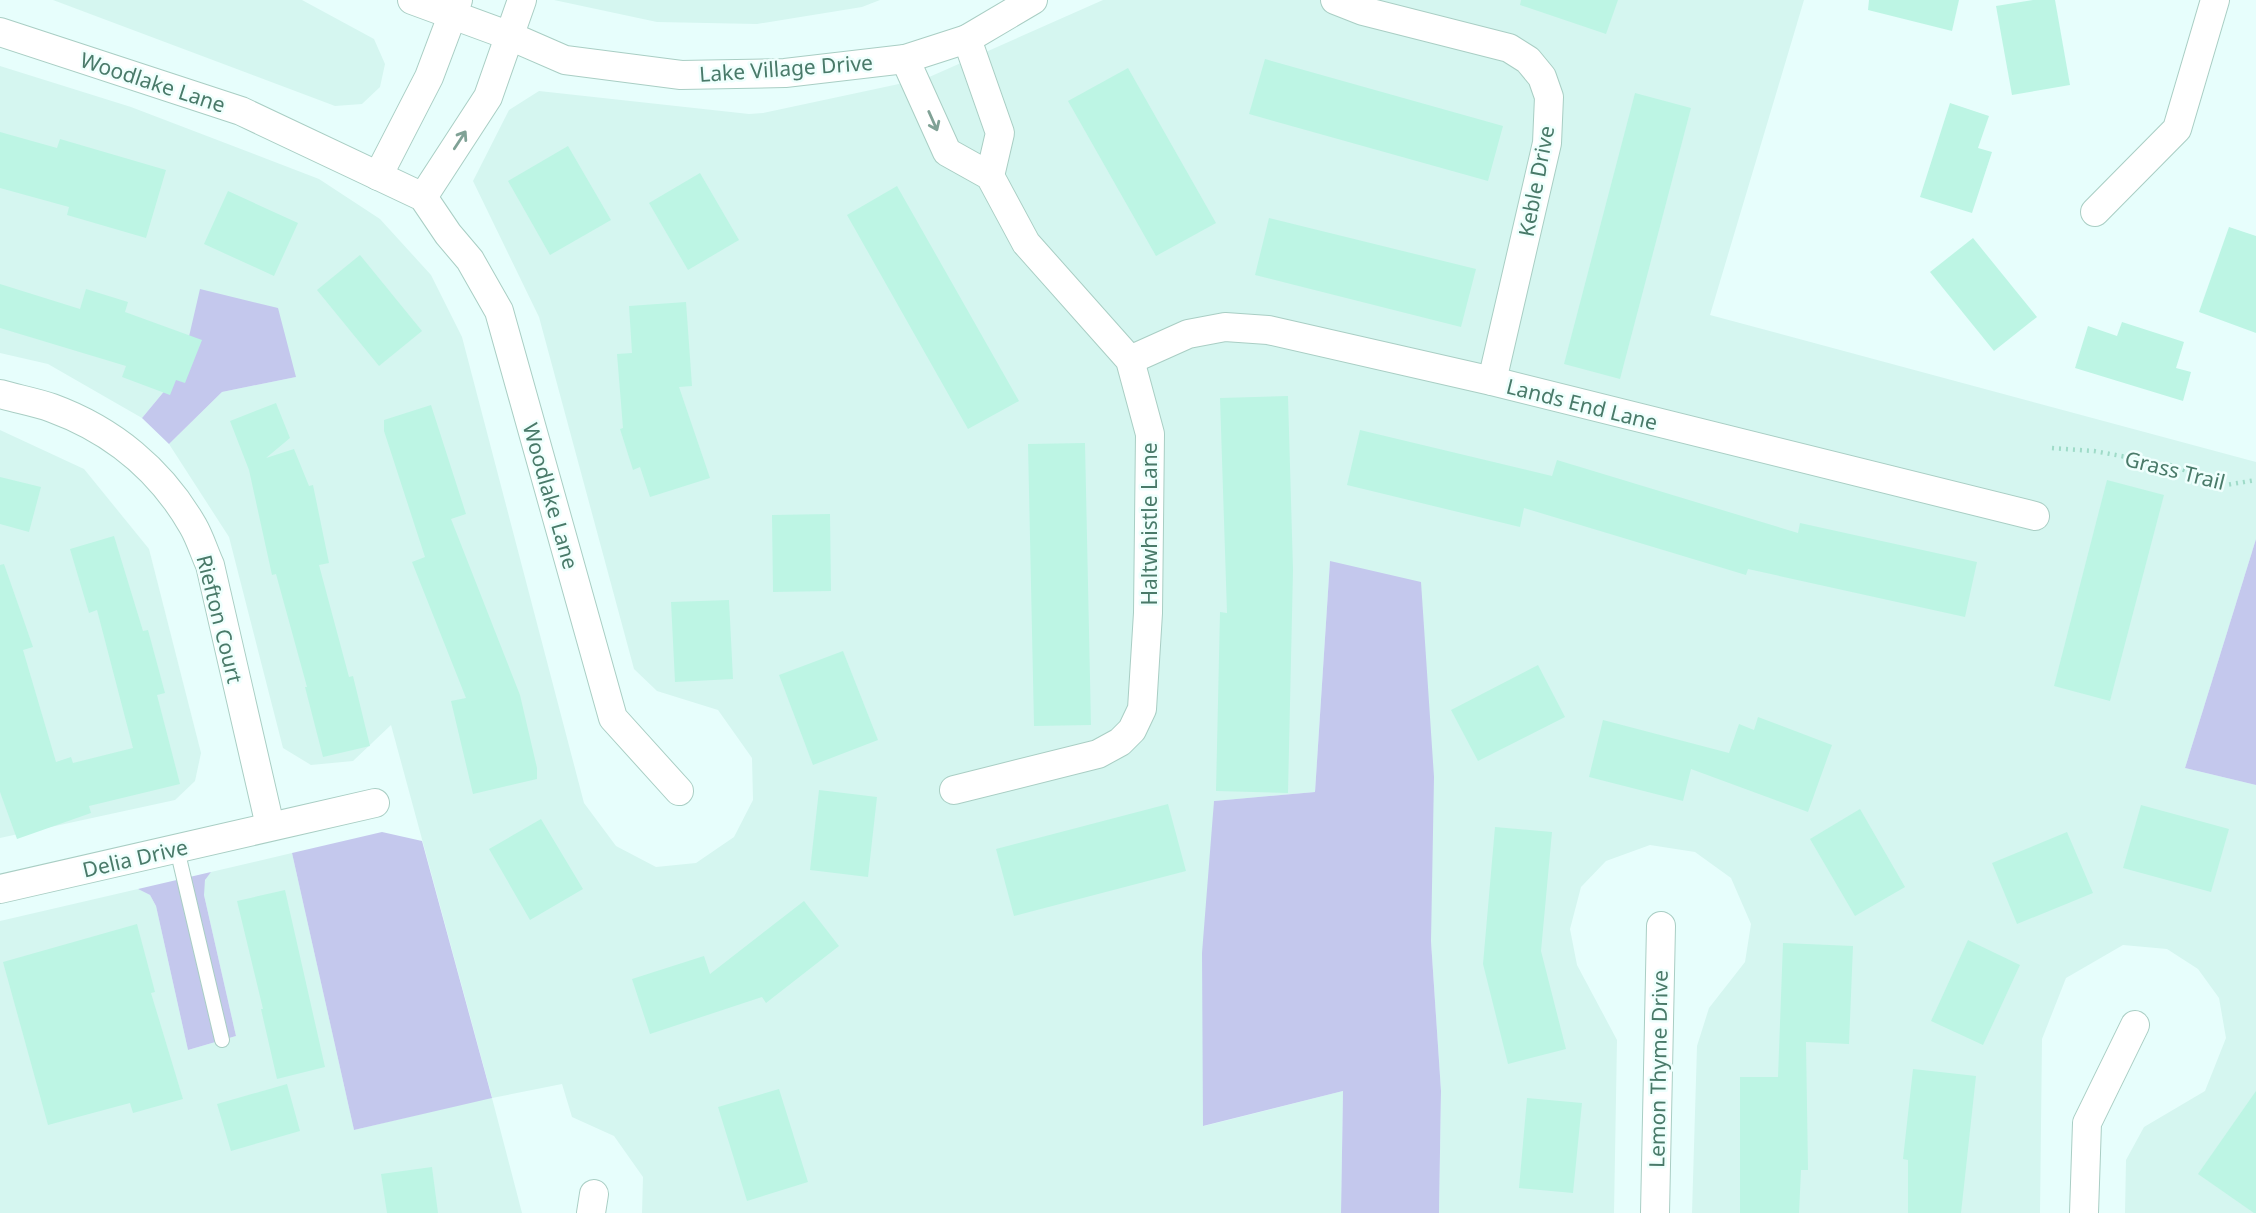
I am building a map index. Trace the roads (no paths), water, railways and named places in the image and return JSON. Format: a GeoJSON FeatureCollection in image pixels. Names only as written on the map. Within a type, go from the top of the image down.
{"type":"FeatureCollection","features":[{"type":"Feature","properties":{"kind":"street","name":"Lake Village Drive"},"geometry":{"type":"LineString","coordinates":[[412,0],[455,7],[510,36],[565,60],[681,75],[785,73],[905,59],[967,39],[1033,0]]}},
{"type":"Feature","properties":{"kind":"street"},"geometry":{"type":"LineString","coordinates":[[423,197],[488,97],[522,0]]}},
{"type":"Feature","properties":{"kind":"street","name":"Keble Drive"},"geometry":{"type":"LineString","coordinates":[[1335,0],[1363,11],[1509,48],[1528,60],[1542,78],[1549,97],[1547,143],[1492,382]]}},
{"type":"Feature","properties":{"kind":"street"},"geometry":{"type":"LineString","coordinates":[[2095,212],[2177,129],[2216,0]]}},
{"type":"Feature","properties":{"kind":"street"},"geometry":{"type":"LineString","coordinates":[[378,176],[429,77],[455,7]]}},
{"type":"Feature","properties":{"kind":"street","name":"Woodlake Lane"},"geometry":{"type":"LineString","coordinates":[[0,32],[241,111],[423,197],[470,260],[499,311],[613,718],[679,791]]}},
{"type":"Feature","properties":{"kind":"street"},"geometry":{"type":"LineString","coordinates":[[905,59],[947,152],[990,176],[1000,133],[967,39]]}},
{"type":"Feature","properties":{"kind":"street","name":"Haltwhistle Lane"},"geometry":{"type":"LineString","coordinates":[[954,790],[1098,754],[1120,742],[1132,730],[1142,709],[1148,613],[1150,434],[1130,360],[1026,243],[990,176]]}},
{"type":"Feature","properties":{"kind":"street","name":"Lands End Lane"},"geometry":{"type":"LineString","coordinates":[[1130,360],[1188,334],[1225,327],[1268,330],[1492,382],[2035,516]]}},
{"type":"Feature","properties":{"kind":"street","name":"Riefton Court"},"geometry":{"type":"LineString","coordinates":[[0,394],[50,407],[90,424],[111,437],[154,472],[194,527],[210,565],[270,826]]}},
{"type":"Feature","properties":{"kind":"street","name":"Delia Drive"},"geometry":{"type":"LineString","coordinates":[[0,889],[375,803]]}},
{"type":"Feature","properties":{"kind":"street","name":"Lemon Thyme Drive"},"geometry":{"type":"LineString","coordinates":[[1655,1213],[1661,926]]}},
{"type":"Feature","properties":{"kind":"street"},"geometry":{"type":"LineString","coordinates":[[2084,1213],[2087,1123],[2135,1025]]}},
{"type":"Feature","properties":{"kind":"lane"},"geometry":{"type":"LineString","coordinates":[[177,849],[222,1040]]}}]}
